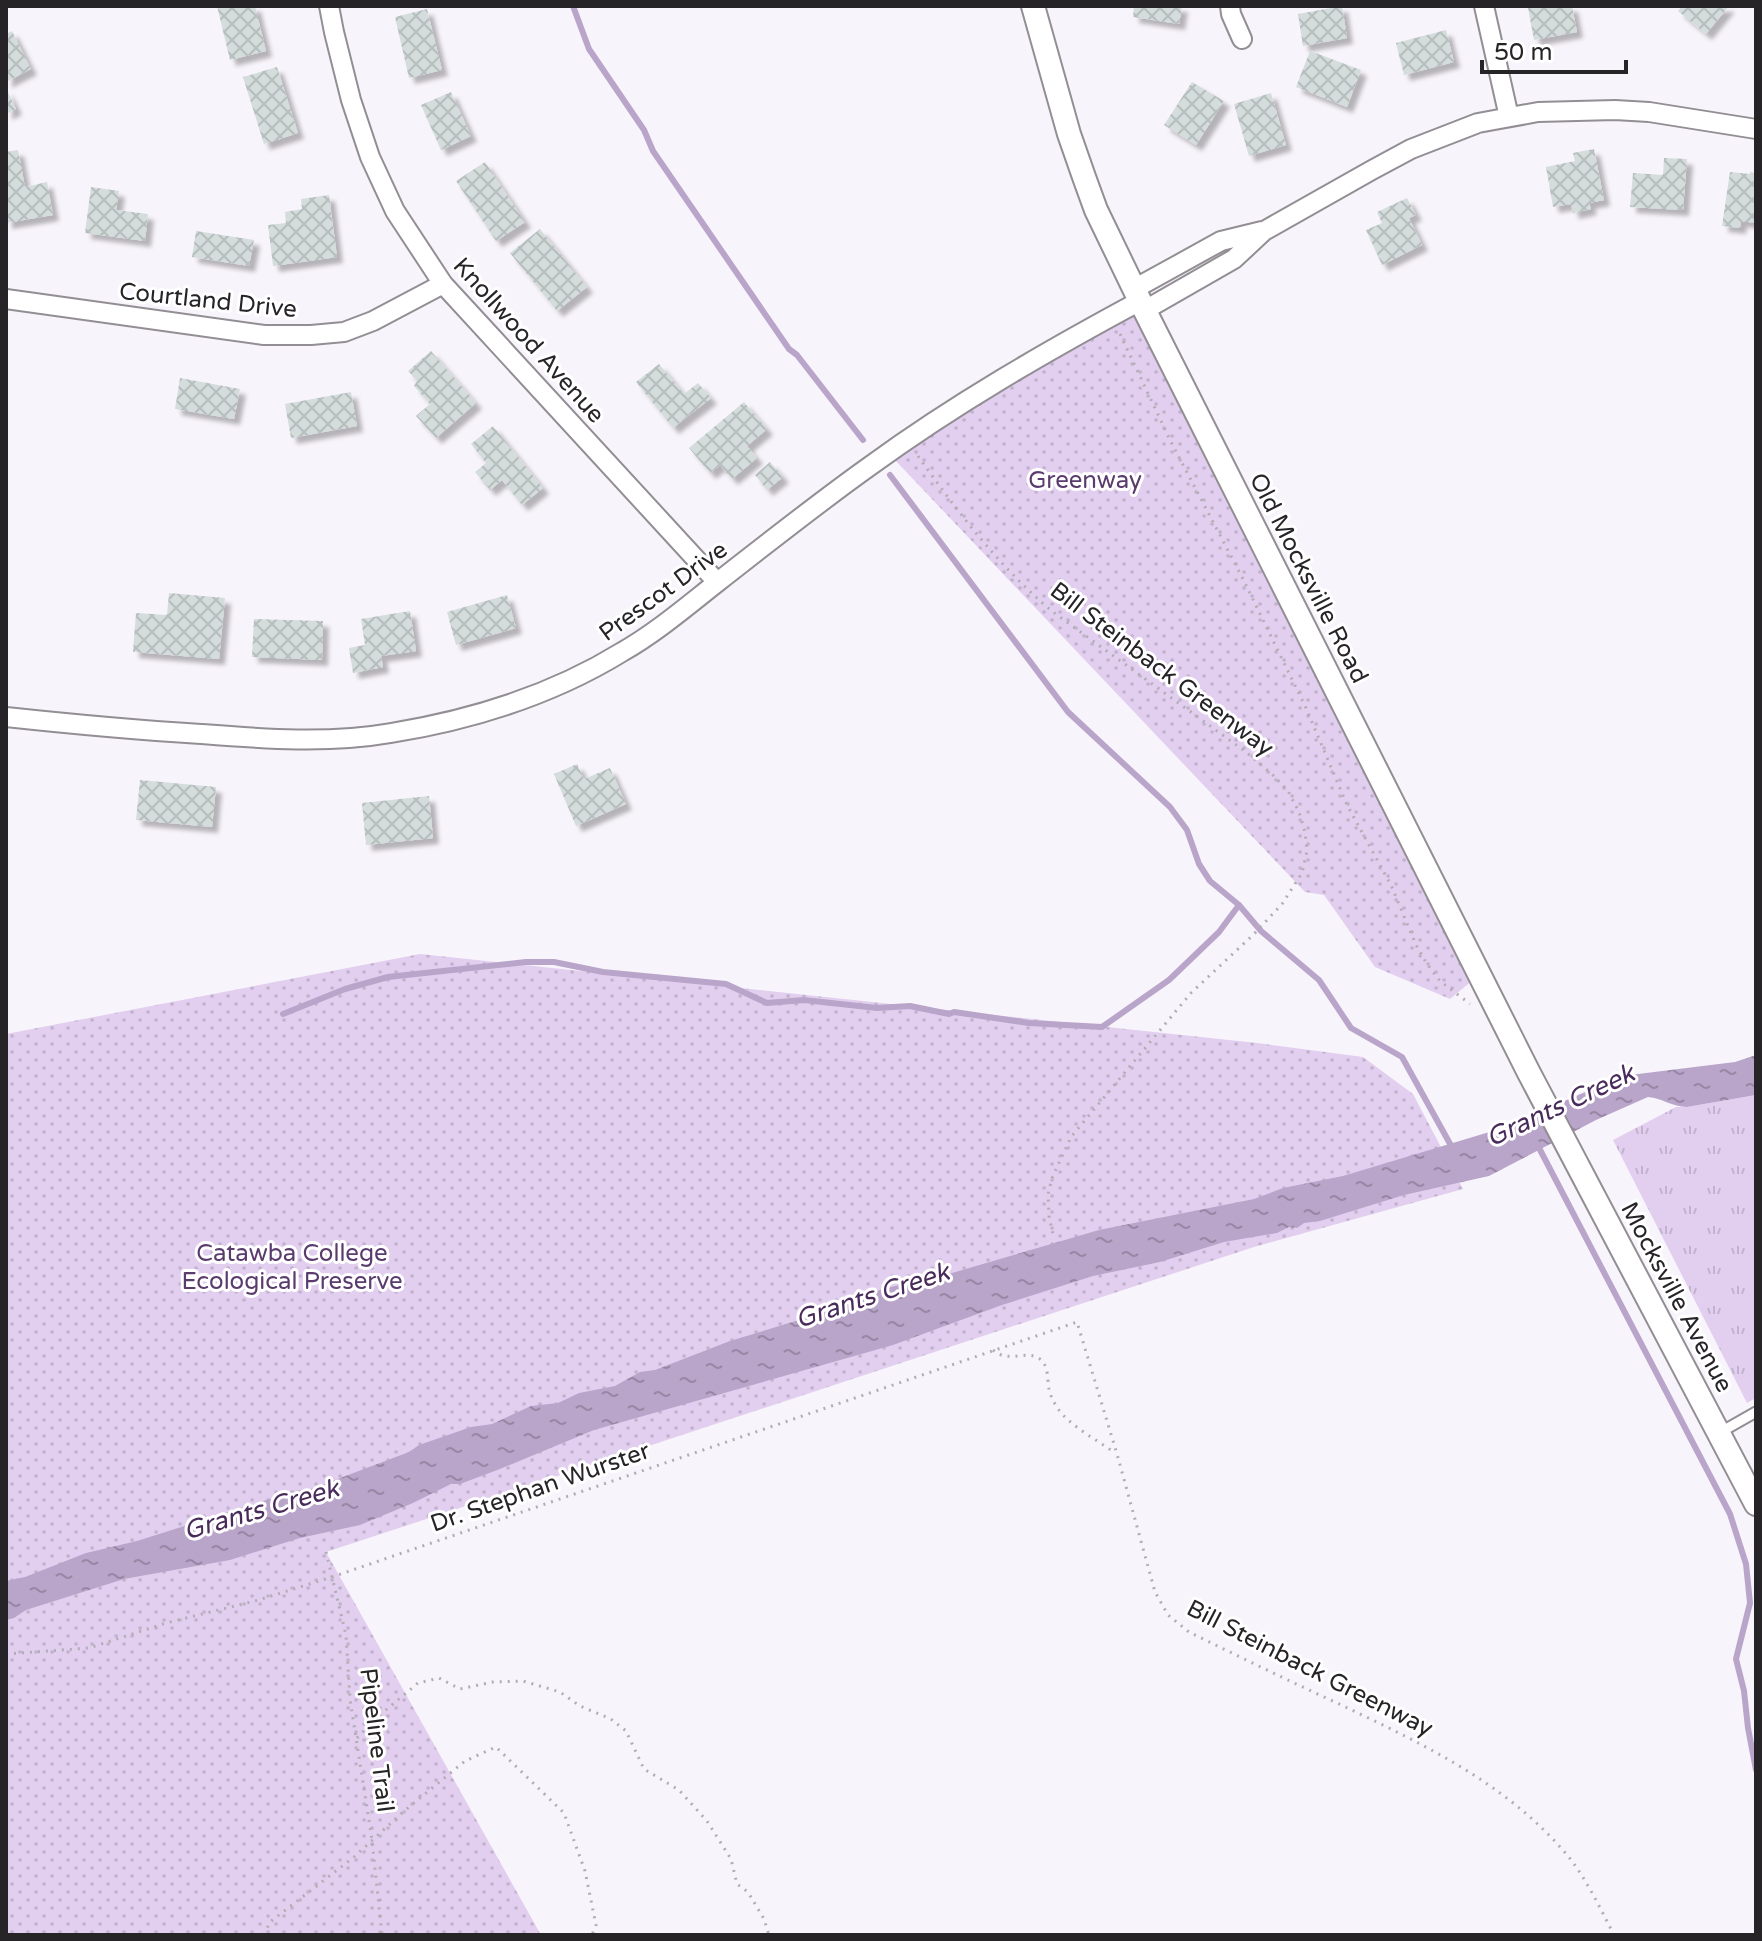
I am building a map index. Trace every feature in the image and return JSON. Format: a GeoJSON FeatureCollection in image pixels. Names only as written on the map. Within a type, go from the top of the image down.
{"type":"FeatureCollection","features":[{"type":"Feature","properties":{"kind":"street","name":"Knollwood Avenue"},"geometry":{"type":"LineString","coordinates":[[329,6],[351,100],[370,157],[395,211],[443,284],[717,582]]}},
{"type":"Feature","properties":{"kind":"street","name":"Old Mocksville Road"},"geometry":{"type":"LineString","coordinates":[[1033,6],[1069,134],[1096,210],[1574,1158]]}},
{"type":"Feature","properties":{"kind":"street"},"geometry":{"type":"LineString","coordinates":[[1230,6],[1242,39]]}},
{"type":"Feature","properties":{"kind":"street"},"geometry":{"type":"LineString","coordinates":[[1484,6],[1509,117]]}},
{"type":"Feature","properties":{"kind":"street","name":"Prescot Drive"},"geometry":{"type":"LineString","coordinates":[[6,717],[103,727],[326,740],[388,734],[456,721],[498,708],[591,670],[656,631],[907,439],[1059,345],[1139,300],[1234,259],[1264,231],[1411,149],[1478,123],[1538,112],[1649,112],[1756,129]]}},
{"type":"Feature","properties":{"kind":"street","name":"Courtland Drive"},"geometry":{"type":"LineString","coordinates":[[6,299],[264,335],[311,335],[344,332],[373,321],[443,284]]}},
{"type":"Feature","properties":{"kind":"street","name":"Mocksville Avenue"},"geometry":{"type":"LineString","coordinates":[[1574,1158],[1756,1504]]}},
{"type":"Feature","properties":{"kind":"lane"},"geometry":{"type":"LineString","coordinates":[[1719,1433],[1756,1412]]}},
{"type":"Feature","properties":{"kind":"path"},"geometry":{"type":"LineString","coordinates":[[1111,316],[1306,708],[1347,805],[1391,885],[1416,945],[1440,981],[1470,1004]]}},
{"type":"Feature","properties":{"kind":"path","name":"Bill Steinback Greenway"},"geometry":{"type":"LineString","coordinates":[[914,450],[963,515],[1039,600],[1246,752],[1288,791],[1302,821],[1307,851],[1302,873],[1282,904],[1191,993],[1071,1137],[1048,1194],[1054,1239]]}},
{"type":"Feature","properties":{"kind":"path","name":"Bill Steinback Greenway"},"geometry":{"type":"LineString","coordinates":[[1077,1322],[1155,1592],[1160,1604],[1177,1624],[1398,1732],[1506,1796],[1536,1822],[1568,1857],[1585,1881],[1614,1935]]}},
{"type":"Feature","properties":{"kind":"path","name":"Dr. Stephan Wurster"},"geometry":{"type":"LineString","coordinates":[[6,1654],[89,1648],[166,1623],[255,1601],[1077,1322]]}},
{"type":"Feature","properties":{"kind":"path"},"geometry":{"type":"LineString","coordinates":[[993,1350],[999,1356],[1039,1358],[1046,1366],[1049,1389],[1058,1409],[1117,1454]]}},
{"type":"Feature","properties":{"kind":"path","name":"Pipeline Trail"},"geometry":{"type":"LineString","coordinates":[[326,1552],[346,1635],[350,1699],[372,1840],[382,1935]]}},
{"type":"Feature","properties":{"kind":"path"},"geometry":{"type":"LineString","coordinates":[[357,1738],[418,1683],[439,1678],[460,1689],[493,1682],[523,1681],[560,1692],[580,1706],[611,1719],[626,1731],[644,1769],[679,1790],[707,1821],[731,1859],[737,1884],[748,1892],[764,1919],[769,1935]]}},
{"type":"Feature","properties":{"kind":"path"},"geometry":{"type":"LineString","coordinates":[[264,1935],[270,1922],[354,1857],[465,1761],[496,1747],[564,1813],[585,1871],[596,1925],[592,1935]]}},
{"type":"Feature","properties":{"kind":"green space","name":"Greenway"},"geometry":{"type":"Polygon","coordinates":[[[1137,309],[1473,980],[1450,999],[1375,967],[1324,895],[1305,892],[894,459],[945,423],[1137,309]]]}},
{"type":"Feature","properties":{"kind":"green space","name":"Catawba College Ecological Preserve"},"geometry":{"type":"Polygon","coordinates":[[[420,954],[1257,1043],[1363,1057],[1413,1094],[1463,1189],[1254,1247],[326,1552],[541,1935],[6,1935],[6,1034],[420,954]]]}},
{"type":"Feature","properties":{"kind":"green space"},"geometry":{"type":"Polygon","coordinates":[[[1756,1095],[1756,1398],[1747,1403],[1613,1140],[1676,1107],[1756,1095]]]}},
{"type":"Feature","properties":{"kind":"water","name":"Grants Creek"},"geometry":{"type":"Polygon","coordinates":[[[1756,1055],[1756,1095],[1687,1107],[1648,1097],[1596,1120],[1489,1176],[1404,1195],[1304,1223],[1297,1228],[1289,1227],[1277,1233],[1224,1242],[1160,1262],[1093,1276],[893,1345],[594,1430],[500,1469],[460,1484],[451,1484],[360,1525],[300,1538],[230,1560],[124,1579],[26,1610],[6,1620],[6,1581],[25,1577],[86,1553],[137,1541],[295,1491],[311,1489],[409,1452],[419,1445],[471,1427],[492,1424],[531,1406],[558,1403],[579,1393],[615,1386],[640,1372],[655,1370],[730,1341],[835,1309],[882,1289],[952,1273],[1099,1230],[1254,1199],[1283,1188],[1343,1176],[1496,1130],[1622,1076],[1735,1062],[1756,1055]]]}},
{"type":"Feature","properties":{"kind":"building"},"geometry":{"type":"Polygon","coordinates":[[[217,6],[255,6],[266,51],[230,60],[217,6]]]}},
{"type":"Feature","properties":{"kind":"building"},"geometry":{"type":"Polygon","coordinates":[[[1134,6],[1182,6],[1179,24],[1133,17],[1134,6]]]}},
{"type":"Feature","properties":{"kind":"building"},"geometry":{"type":"Polygon","coordinates":[[[1342,6],[1347,38],[1303,46],[1298,14],[1342,6]]]}},
{"type":"Feature","properties":{"kind":"building"},"geometry":{"type":"Polygon","coordinates":[[[1572,6],[1577,32],[1534,40],[1528,8],[1572,6]]]}},
{"type":"Feature","properties":{"kind":"building"},"geometry":{"type":"Polygon","coordinates":[[[1682,6],[1729,6],[1706,34],[1678,11],[1682,6]]]}},
{"type":"Feature","properties":{"kind":"building"},"geometry":{"type":"Polygon","coordinates":[[[427,9],[442,70],[409,78],[395,17],[427,9]]]}},
{"type":"Feature","properties":{"kind":"building"},"geometry":{"type":"Polygon","coordinates":[[[1446,30],[1454,62],[1404,75],[1396,43],[1446,30]]]}},
{"type":"Feature","properties":{"kind":"building"},"geometry":{"type":"Polygon","coordinates":[[[12,31],[31,69],[6,82],[6,34],[12,31]]]}},
{"type":"Feature","properties":{"kind":"building"},"geometry":{"type":"Polygon","coordinates":[[[1310,51],[1361,70],[1347,107],[1296,87],[1310,51]]]}},
{"type":"Feature","properties":{"kind":"building"},"geometry":{"type":"Polygon","coordinates":[[[277,67],[298,133],[264,144],[243,77],[277,67]]]}},
{"type":"Feature","properties":{"kind":"building"},"geometry":{"type":"Polygon","coordinates":[[[1192,82],[1224,101],[1196,145],[1164,125],[1192,82]]]}},
{"type":"Feature","properties":{"kind":"building"},"geometry":{"type":"Polygon","coordinates":[[[6,88],[16,109],[6,114],[6,88]]]}},
{"type":"Feature","properties":{"kind":"building"},"geometry":{"type":"Polygon","coordinates":[[[451,92],[471,136],[441,150],[421,105],[451,92]]]}},
{"type":"Feature","properties":{"kind":"building"},"geometry":{"type":"Polygon","coordinates":[[[1271,93],[1286,145],[1249,156],[1234,104],[1271,93]]]}},
{"type":"Feature","properties":{"kind":"building"},"geometry":{"type":"Polygon","coordinates":[[[1594,149],[1604,200],[1589,203],[1591,209],[1573,213],[1571,204],[1553,207],[1546,167],[1575,161],[1573,153],[1594,149]]]}},
{"type":"Feature","properties":{"kind":"building"},"geometry":{"type":"Polygon","coordinates":[[[18,150],[25,187],[47,182],[53,215],[6,223],[6,152],[18,150]]]}},
{"type":"Feature","properties":{"kind":"building"},"geometry":{"type":"Polygon","coordinates":[[[1664,158],[1687,159],[1683,210],[1630,207],[1633,173],[1663,175],[1664,158]]]}},
{"type":"Feature","properties":{"kind":"building"},"geometry":{"type":"Polygon","coordinates":[[[485,162],[525,222],[496,241],[456,181],[485,162]]]}},
{"type":"Feature","properties":{"kind":"building"},"geometry":{"type":"Polygon","coordinates":[[[1730,172],[1756,173],[1756,223],[1741,221],[1740,228],[1722,226],[1730,172]]]}},
{"type":"Feature","properties":{"kind":"building"},"geometry":{"type":"Polygon","coordinates":[[[91,187],[119,191],[116,210],[148,214],[145,241],[85,233],[91,187]]]}},
{"type":"Feature","properties":{"kind":"building"},"geometry":{"type":"Polygon","coordinates":[[[329,195],[337,257],[273,266],[268,225],[286,223],[285,212],[302,209],[301,199],[329,195]]]}},
{"type":"Feature","properties":{"kind":"building"},"geometry":{"type":"Polygon","coordinates":[[[1407,198],[1416,215],[1409,218],[1422,245],[1382,265],[1366,230],[1382,223],[1377,212],[1407,198]]]}},
{"type":"Feature","properties":{"kind":"building"},"geometry":{"type":"Polygon","coordinates":[[[540,229],[587,287],[557,311],[510,253],[540,229]]]}},
{"type":"Feature","properties":{"kind":"building"},"geometry":{"type":"Polygon","coordinates":[[[196,231],[254,240],[249,266],[192,257],[196,231]]]}},
{"type":"Feature","properties":{"kind":"building"},"geometry":{"type":"Polygon","coordinates":[[[431,351],[476,403],[436,438],[416,416],[430,404],[414,386],[417,381],[408,371],[431,351]]]}},
{"type":"Feature","properties":{"kind":"building"},"geometry":{"type":"Polygon","coordinates":[[[659,364],[684,394],[698,383],[711,398],[673,428],[636,382],[659,364]]]}},
{"type":"Feature","properties":{"kind":"building"},"geometry":{"type":"Polygon","coordinates":[[[180,378],[240,389],[234,419],[175,409],[180,378]]]}},
{"type":"Feature","properties":{"kind":"building"},"geometry":{"type":"Polygon","coordinates":[[[351,392],[357,426],[291,438],[285,404],[351,392]]]}},
{"type":"Feature","properties":{"kind":"building"},"geometry":{"type":"Polygon","coordinates":[[[744,402],[767,429],[747,446],[757,458],[732,479],[720,465],[710,473],[689,448],[744,402]]]}},
{"type":"Feature","properties":{"kind":"building"},"geometry":{"type":"Polygon","coordinates":[[[493,426],[543,488],[522,505],[502,480],[490,490],[475,472],[486,463],[471,444],[493,426]]]}},
{"type":"Feature","properties":{"kind":"building"},"geometry":{"type":"Polygon","coordinates":[[[770,462],[783,477],[767,490],[755,475],[770,462]]]}},
{"type":"Feature","properties":{"kind":"building"},"geometry":{"type":"Polygon","coordinates":[[[169,593],[225,598],[219,659],[133,652],[136,613],[167,615],[169,593]]]}},
{"type":"Feature","properties":{"kind":"building"},"geometry":{"type":"Polygon","coordinates":[[[507,595],[516,628],[456,645],[447,612],[507,595]]]}},
{"type":"Feature","properties":{"kind":"building"},"geometry":{"type":"Polygon","coordinates":[[[410,611],[416,651],[381,656],[383,667],[353,673],[349,648],[365,645],[361,619],[410,611]]]}},
{"type":"Feature","properties":{"kind":"building"},"geometry":{"type":"Polygon","coordinates":[[[254,619],[323,621],[322,660],[252,657],[254,619]]]}},
{"type":"Feature","properties":{"kind":"building"},"geometry":{"type":"Polygon","coordinates":[[[577,764],[584,779],[610,768],[626,804],[576,826],[554,774],[577,764]]]}},
{"type":"Feature","properties":{"kind":"building"},"geometry":{"type":"Polygon","coordinates":[[[140,780],[216,787],[212,827],[136,820],[140,780]]]}},
{"type":"Feature","properties":{"kind":"building"},"geometry":{"type":"Polygon","coordinates":[[[429,796],[433,838],[366,845],[362,803],[429,796]]]}},
{"type":"Feature","properties":{"kind":"waterway"},"geometry":{"type":"LineString","coordinates":[[573,6],[589,49],[644,130],[653,151],[789,349],[797,355],[863,440]]}},
{"type":"Feature","properties":{"kind":"waterway"},"geometry":{"type":"LineString","coordinates":[[890,475],[1068,712],[1170,807],[1187,830],[1199,864],[1210,881],[1239,905],[1261,931],[1319,980],[1351,1028],[1402,1057],[1454,1151]]}},
{"type":"Feature","properties":{"kind":"waterway"},"geometry":{"type":"LineString","coordinates":[[283,1014],[345,989],[388,977],[526,962],[554,962],[603,972],[726,984],[767,1003],[804,1000],[877,1008],[910,1006],[949,1014],[954,1012],[1029,1023],[1102,1027],[1169,980],[1219,932],[1239,905]]}},
{"type":"Feature","properties":{"kind":"waterway","name":"Grants Creek"},"geometry":{"type":"LineString","coordinates":[[1537,1144],[1730,1514],[1746,1564],[1750,1603],[1736,1659],[1756,1770]]}}]}
